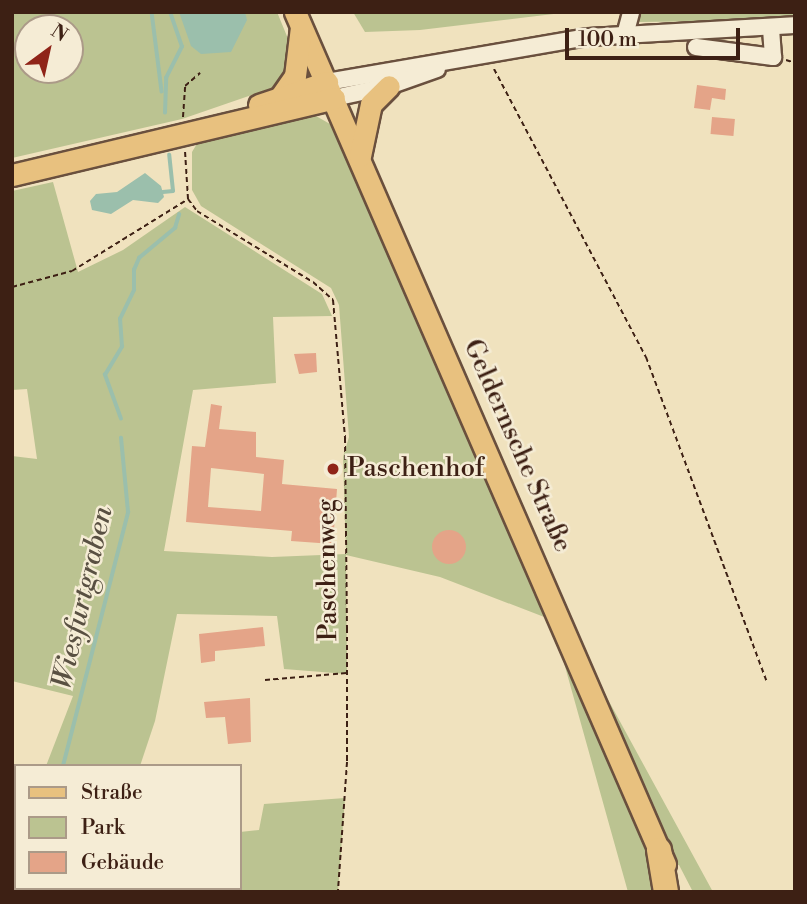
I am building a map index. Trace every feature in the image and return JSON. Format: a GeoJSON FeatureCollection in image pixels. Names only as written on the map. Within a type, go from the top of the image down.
{"type":"FeatureCollection","features":[{"type":"Feature","properties":{"kind":"highway"},"geometry":{"type":"LineString","coordinates":[[659,850],[666,892]]}},
{"type":"Feature","properties":{"kind":"main road","name":"Geldernsche Straße"},"geometry":{"type":"LineString","coordinates":[[298,19],[360,156],[677,892]]}},
{"type":"Feature","properties":{"kind":"main road","name":"Geldernsche Straße"},"geometry":{"type":"LineString","coordinates":[[283,103],[295,76],[298,19]]}},
{"type":"Feature","properties":{"kind":"main road"},"geometry":{"type":"LineString","coordinates":[[360,156],[368,111],[389,86]]}},
{"type":"Feature","properties":{"kind":"main road"},"geometry":{"type":"LineString","coordinates":[[12,175],[213,125],[330,90]]}},
{"type":"Feature","properties":{"kind":"main road"},"geometry":{"type":"LineString","coordinates":[[283,103],[328,115],[349,132]]}},
{"type":"Feature","properties":{"kind":"street"},"geometry":{"type":"LineString","coordinates":[[625,35],[631,12]]}},
{"type":"Feature","properties":{"kind":"street"},"geometry":{"type":"LineString","coordinates":[[330,90],[540,44],[625,35],[795,25]]}},
{"type":"Feature","properties":{"kind":"street"},"geometry":{"type":"LineString","coordinates":[[696,47],[773,57],[771,27]]}},
{"type":"Feature","properties":{"kind":"street"},"geometry":{"type":"LineString","coordinates":[[330,90],[389,86],[459,61]]}},
{"type":"Feature","properties":{"kind":"path"},"geometry":{"type":"LineString","coordinates":[[487,56],[646,358],[766,680]]}},
{"type":"Feature","properties":{"kind":"path"},"geometry":{"type":"LineString","coordinates":[[12,287],[72,271],[188,199],[184,131],[185,86],[200,73]]}},
{"type":"Feature","properties":{"kind":"path","name":"Paschenweg"},"geometry":{"type":"LineString","coordinates":[[188,199],[197,211],[313,282],[332,300],[345,438],[347,762],[338,892]]}},
{"type":"Feature","properties":{"kind":"path"},"geometry":{"type":"LineString","coordinates":[[265,680],[347,673]]}},
{"type":"Feature","properties":{"kind":"green space"},"geometry":{"type":"Polygon","coordinates":[[[12,12],[277,12],[291,46],[288,68],[275,87],[182,119],[12,158],[12,12]]]}},
{"type":"Feature","properties":{"kind":"green space"},"geometry":{"type":"Polygon","coordinates":[[[353,12],[570,12],[420,30],[365,32],[353,12]]]}},
{"type":"Feature","properties":{"kind":"green space"},"geometry":{"type":"Polygon","coordinates":[[[642,12],[795,12],[795,20],[638,22],[642,12]]]}},
{"type":"Feature","properties":{"kind":"green space"},"geometry":{"type":"Polygon","coordinates":[[[316,116],[330,124],[503,507],[713,892],[693,892],[679,865],[652,869],[658,892],[628,892],[552,620],[440,577],[346,555],[347,674],[284,669],[277,616],[177,614],[155,721],[141,764],[47,764],[73,696],[12,681],[12,456],[37,459],[27,389],[12,390],[12,191],[53,182],[78,272],[123,250],[185,207],[322,294],[332,316],[273,317],[276,383],[193,390],[164,551],[272,557],[346,554],[343,457],[349,437],[339,305],[331,288],[201,206],[192,190],[192,152],[198,142],[316,116]]]}},
{"type":"Feature","properties":{"kind":"green space"},"geometry":{"type":"Polygon","coordinates":[[[345,798],[338,892],[12,892],[14,857],[14,890],[242,890],[242,832],[259,830],[264,804],[345,798]]]}},
{"type":"Feature","properties":{"kind":"shaded area"},"geometry":{"type":"Polygon","coordinates":[[[179,12],[245,12],[247,20],[231,52],[201,54],[191,46],[179,12]]]}},
{"type":"Feature","properties":{"kind":"shaded area"},"geometry":{"type":"Polygon","coordinates":[[[145,173],[161,186],[164,197],[158,203],[133,200],[111,214],[92,210],[90,201],[96,194],[117,192],[145,173]]]}},
{"type":"Feature","properties":{"kind":"building"},"geometry":{"type":"Polygon","coordinates":[[[697,85],[726,89],[725,100],[712,98],[710,110],[694,108],[697,85]]]}},
{"type":"Feature","properties":{"kind":"building"},"geometry":{"type":"Polygon","coordinates":[[[712,117],[735,119],[733,136],[711,134],[712,117]]]}},
{"type":"Feature","properties":{"kind":"building"},"geometry":{"type":"Polygon","coordinates":[[[316,353],[317,372],[299,374],[294,354],[316,353]]]}},
{"type":"Feature","properties":{"kind":"building"},"geometry":{"type":"Polygon","coordinates":[[[211,404],[222,406],[219,429],[256,432],[256,457],[284,460],[282,484],[337,489],[333,544],[291,541],[292,531],[186,522],[192,446],[205,447],[211,404]],[[211,468],[208,507],[261,511],[264,474],[211,468]]]}},
{"type":"Feature","properties":{"kind":"building"},"geometry":{"type":"Polygon","coordinates":[[[449,530],[461,535],[466,547],[461,559],[449,564],[437,559],[432,547],[437,535],[449,530]]]}},
{"type":"Feature","properties":{"kind":"building"},"geometry":{"type":"Polygon","coordinates":[[[263,627],[265,646],[215,651],[215,661],[201,663],[199,634],[263,627]]]}},
{"type":"Feature","properties":{"kind":"building"},"geometry":{"type":"Polygon","coordinates":[[[250,698],[251,742],[228,744],[225,717],[206,718],[204,702],[250,698]]]}},
{"type":"Feature","properties":{"kind":"waterway"},"geometry":{"type":"LineString","coordinates":[[152,12],[162,91]]}},
{"type":"Feature","properties":{"kind":"waterway","name":"Wiesfurtgraben"},"geometry":{"type":"LineString","coordinates":[[165,113],[166,78],[182,47],[170,12]]}},
{"type":"Feature","properties":{"kind":"waterway","name":"Wiesfurtgraben"},"geometry":{"type":"LineString","coordinates":[[163,192],[173,191],[169,155]]}},
{"type":"Feature","properties":{"kind":"waterway","name":"Wiesfurtgraben"},"geometry":{"type":"LineString","coordinates":[[121,419],[105,375],[122,347],[120,319],[134,290],[134,270],[139,258],[175,228],[179,215]]}},
{"type":"Feature","properties":{"kind":"waterway","name":"Wiesfurtgraben"},"geometry":{"type":"LineString","coordinates":[[64,764],[128,512],[121,438]]}},
{"type":"Feature","properties":{"kind":"place","name":"Paschenhof"},"geometry":{"type":"Point","coordinates":[333,469]}}]}
